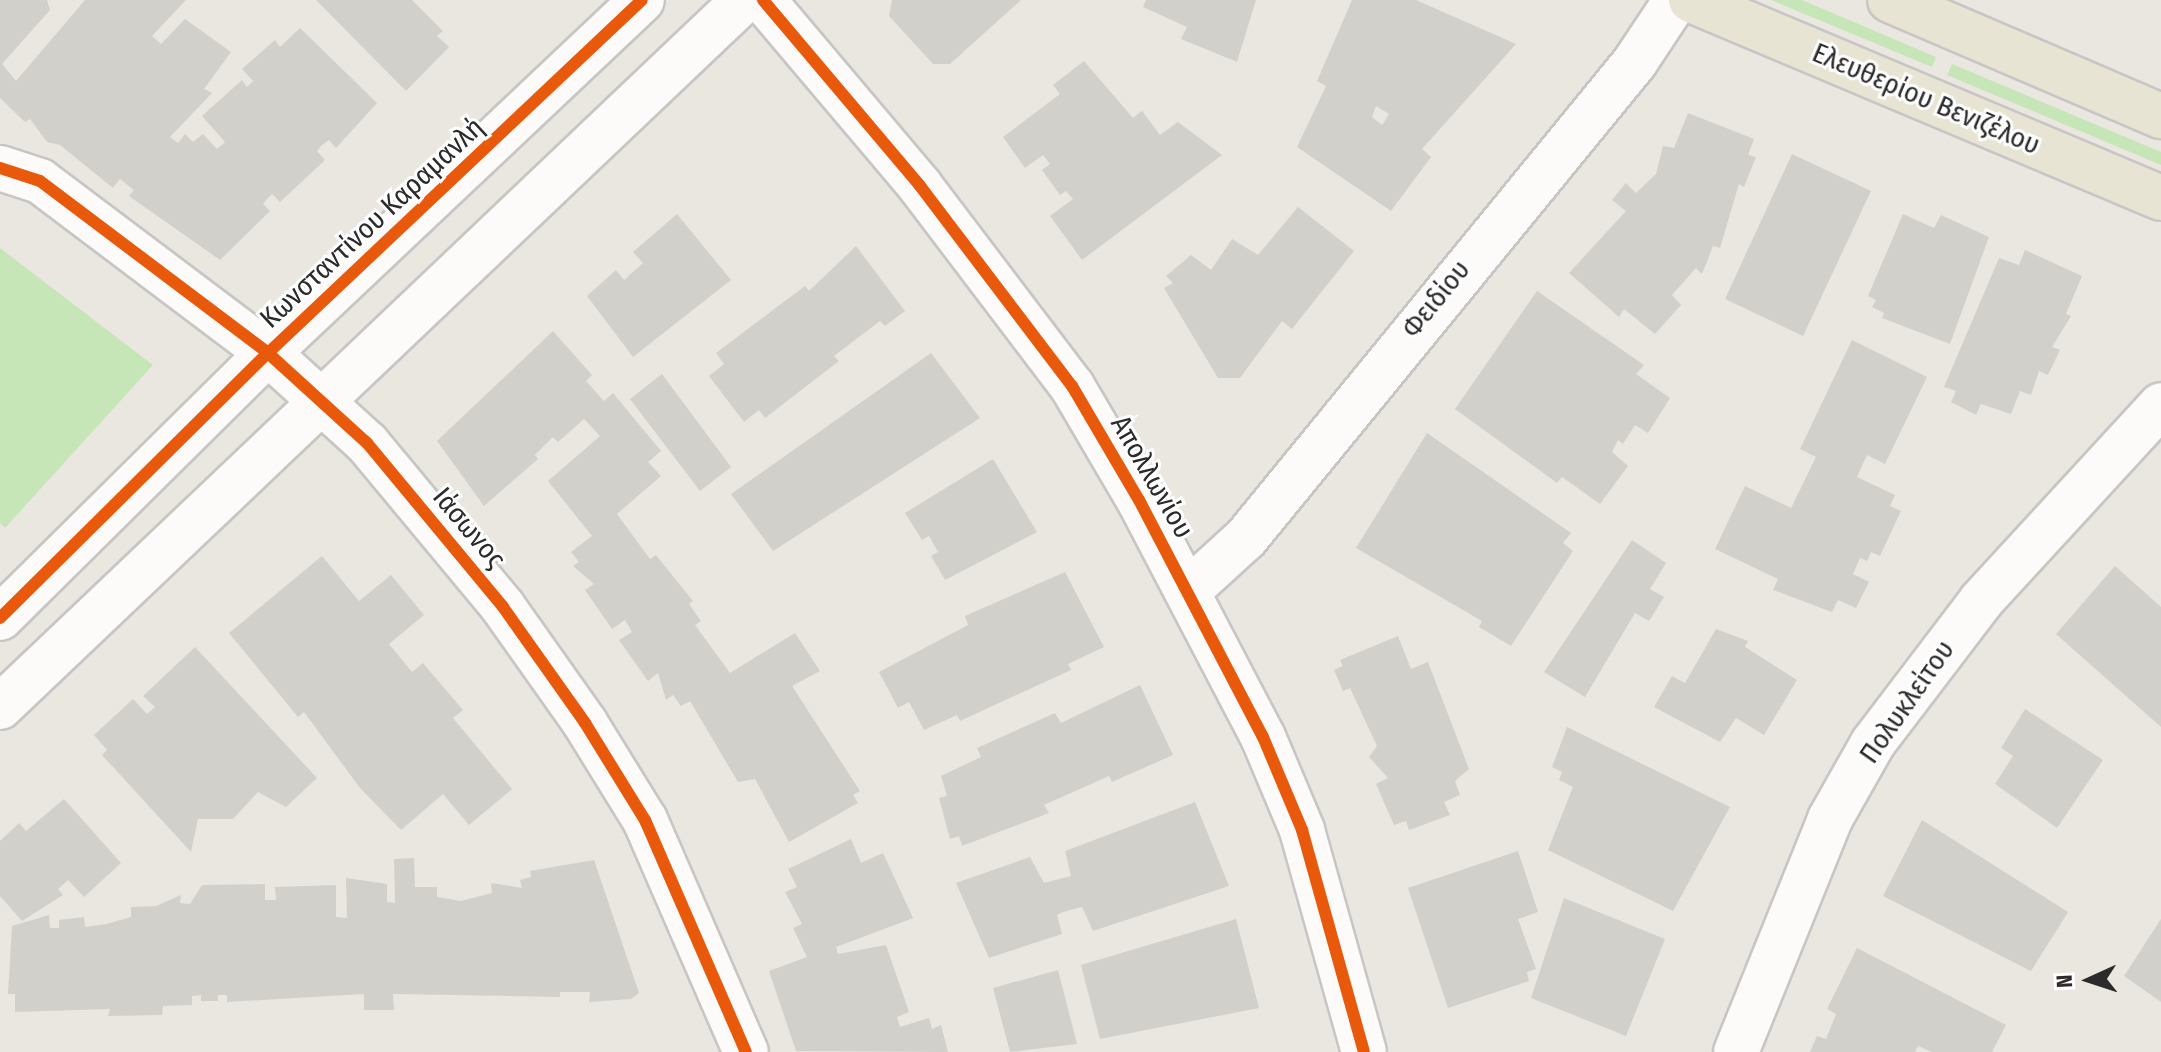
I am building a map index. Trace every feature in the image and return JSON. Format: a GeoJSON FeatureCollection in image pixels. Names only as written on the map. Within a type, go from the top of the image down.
{"type":"FeatureCollection","features":[{"type":"Feature","properties":{"kind":"main road","name":"Ελευθερίου Βενιζέλου"},"geometry":{"type":"LineString","coordinates":[[1691,0],[2161,198]]}},
{"type":"Feature","properties":{"kind":"main road"},"geometry":{"type":"LineString","coordinates":[[1890,0],[2161,116]]}},
{"type":"Feature","properties":{"kind":"street","name":"Κωνσταντίνου Καραμανλή"},"geometry":{"type":"LineString","coordinates":[[0,618],[268,353],[642,0]]}},
{"type":"Feature","properties":{"kind":"street"},"geometry":{"type":"LineString","coordinates":[[0,707],[744,0]]}},
{"type":"Feature","properties":{"kind":"street","name":"Απολλωνίου"},"geometry":{"type":"LineString","coordinates":[[763,0],[920,186],[1072,386],[1189,590],[1263,737],[1302,830],[1364,1052]]}},
{"type":"Feature","properties":{"kind":"street","name":"Φειδίου"},"geometry":{"type":"LineString","coordinates":[[1189,590],[1246,538],[1635,62],[1676,0]]}},
{"type":"Feature","properties":{"kind":"street","name":"Ιάσωνος"},"geometry":{"type":"LineString","coordinates":[[0,168],[40,181],[268,353],[324,400],[503,607],[585,723],[645,820],[746,1052]]}},
{"type":"Feature","properties":{"kind":"street","name":"Πολυκλείτου"},"geometry":{"type":"LineString","coordinates":[[1736,1052],[1830,819],[1873,743],[1981,601],[2161,405]]}},
{"type":"Feature","properties":{"kind":"green space"},"geometry":{"type":"Polygon","coordinates":[[[1771,0],[1802,0],[1936,57],[1932,67],[1771,0]]]}},
{"type":"Feature","properties":{"kind":"green space"},"geometry":{"type":"Polygon","coordinates":[[[1952,64],[2161,152],[2161,165],[1947,75],[1952,64]]]}},
{"type":"Feature","properties":{"kind":"green space"},"geometry":{"type":"Polygon","coordinates":[[[0,248],[153,365],[5,528],[0,523],[0,248]]]}},
{"type":"Feature","properties":{"kind":"building"},"geometry":{"type":"Polygon","coordinates":[[[0,0],[47,0],[50,10],[2,64],[16,81],[85,0],[186,0],[152,36],[161,44],[185,19],[231,52],[204,89],[212,93],[170,137],[178,143],[185,134],[193,142],[203,134],[217,149],[225,142],[202,116],[242,80],[247,87],[253,81],[242,69],[275,40],[280,47],[300,28],[377,103],[336,148],[329,140],[322,145],[317,151],[325,160],[280,202],[272,194],[268,198],[263,204],[270,211],[220,260],[129,196],[134,190],[120,179],[113,188],[60,145],[47,142],[30,119],[25,122],[0,98],[0,0]]]}},
{"type":"Feature","properties":{"kind":"building"},"geometry":{"type":"Polygon","coordinates":[[[316,0],[412,0],[443,31],[437,36],[449,47],[406,91],[316,0]]]}},
{"type":"Feature","properties":{"kind":"building"},"geometry":{"type":"Polygon","coordinates":[[[892,0],[1021,0],[950,64],[933,64],[889,16],[892,0]]]}},
{"type":"Feature","properties":{"kind":"building"},"geometry":{"type":"Polygon","coordinates":[[[1146,0],[1256,0],[1237,62],[1181,39],[1187,27],[1143,7],[1146,0]]]}},
{"type":"Feature","properties":{"kind":"building"},"geometry":{"type":"Polygon","coordinates":[[[1352,0],[1416,0],[1516,44],[1422,149],[1431,157],[1391,211],[1297,147],[1326,86],[1317,81],[1352,0]],[[1376,106],[1372,117],[1382,125],[1389,114],[1376,106]]]}},
{"type":"Feature","properties":{"kind":"building"},"geometry":{"type":"Polygon","coordinates":[[[1084,61],[1133,118],[1142,111],[1160,135],[1178,122],[1222,155],[1082,260],[1050,216],[1073,199],[1066,191],[1060,195],[1042,170],[1050,164],[1043,155],[1025,168],[1003,137],[1060,94],[1053,85],[1084,61]]]}},
{"type":"Feature","properties":{"kind":"building"},"geometry":{"type":"Polygon","coordinates":[[[1688,113],[1754,139],[1748,155],[1756,157],[1744,187],[1739,184],[1720,248],[1713,246],[1702,274],[1696,268],[1672,295],[1681,305],[1655,334],[1624,309],[1619,317],[1569,273],[1626,211],[1612,200],[1626,183],[1636,193],[1656,174],[1663,146],[1674,148],[1688,113]]]}},
{"type":"Feature","properties":{"kind":"building"},"geometry":{"type":"Polygon","coordinates":[[[1792,154],[1871,191],[1803,336],[1725,299],[1792,154]]]}},
{"type":"Feature","properties":{"kind":"building"},"geometry":{"type":"Polygon","coordinates":[[[1298,207],[1354,251],[1292,329],[1282,321],[1240,378],[1218,378],[1164,288],[1173,283],[1166,276],[1191,255],[1211,270],[1232,239],[1258,255],[1298,207]]]}},
{"type":"Feature","properties":{"kind":"building"},"geometry":{"type":"Polygon","coordinates":[[[677,214],[731,280],[633,357],[587,296],[616,270],[624,280],[643,263],[633,252],[677,214]]]}},
{"type":"Feature","properties":{"kind":"building"},"geometry":{"type":"Polygon","coordinates":[[[1903,214],[1934,228],[1941,215],[1989,237],[1950,344],[1882,318],[1884,313],[1872,307],[1876,300],[1868,296],[1903,214]]]}},
{"type":"Feature","properties":{"kind":"building"},"geometry":{"type":"Polygon","coordinates":[[[856,246],[905,311],[885,326],[880,321],[834,356],[839,361],[765,418],[759,410],[744,422],[709,376],[724,364],[716,353],[805,286],[809,291],[856,246]]]}},
{"type":"Feature","properties":{"kind":"building"},"geometry":{"type":"Polygon","coordinates":[[[2025,250],[2082,276],[2066,314],[2071,316],[2052,347],[2060,350],[2048,375],[2039,371],[2031,395],[2020,391],[2011,414],[1981,404],[1976,415],[1951,402],[1956,391],[1944,387],[1999,258],[2019,265],[2025,250]]]}},
{"type":"Feature","properties":{"kind":"building"},"geometry":{"type":"Polygon","coordinates":[[[1537,291],[1644,365],[1636,374],[1670,398],[1648,433],[1635,425],[1623,444],[1618,440],[1612,452],[1628,466],[1600,504],[1562,477],[1557,483],[1455,409],[1537,291]]]}},
{"type":"Feature","properties":{"kind":"building"},"geometry":{"type":"Polygon","coordinates":[[[553,331],[592,375],[586,381],[604,401],[613,393],[661,451],[648,462],[661,476],[617,514],[650,559],[656,555],[693,601],[689,604],[701,621],[695,625],[730,673],[795,633],[820,671],[792,686],[860,791],[853,795],[858,803],[789,842],[755,779],[738,782],[690,701],[681,706],[673,695],[666,700],[658,673],[648,681],[619,640],[632,632],[625,620],[612,629],[585,590],[594,584],[573,566],[579,562],[571,552],[592,536],[548,481],[600,436],[584,419],[558,442],[553,437],[535,455],[538,459],[484,506],[437,441],[553,331]]]}},
{"type":"Feature","properties":{"kind":"building"},"geometry":{"type":"Polygon","coordinates":[[[1852,340],[1927,377],[1885,464],[1867,455],[1857,477],[1895,495],[1890,506],[1901,511],[1880,556],[1871,552],[1867,561],[1860,558],[1853,574],[1869,582],[1856,608],[1838,600],[1832,612],[1773,590],[1778,579],[1715,549],[1745,486],[1791,508],[1816,457],[1800,449],[1852,340]]]}},
{"type":"Feature","properties":{"kind":"building"},"geometry":{"type":"Polygon","coordinates":[[[931,353],[980,418],[773,551],[731,494],[931,353]]]}},
{"type":"Feature","properties":{"kind":"building"},"geometry":{"type":"Polygon","coordinates":[[[662,374],[731,467],[700,491],[630,399],[662,374]]]}},
{"type":"Feature","properties":{"kind":"building"},"geometry":{"type":"Polygon","coordinates":[[[1427,433],[1571,533],[1563,543],[1573,551],[1511,646],[1479,627],[1482,621],[1356,548],[1427,433]]]}},
{"type":"Feature","properties":{"kind":"building"},"geometry":{"type":"Polygon","coordinates":[[[993,459],[1037,532],[945,580],[931,556],[938,552],[929,536],[922,540],[905,513],[993,459]]]}},
{"type":"Feature","properties":{"kind":"building"},"geometry":{"type":"Polygon","coordinates":[[[1632,540],[1666,563],[1650,589],[1664,597],[1649,621],[1635,613],[1585,697],[1544,672],[1632,540]]]}},
{"type":"Feature","properties":{"kind":"building"},"geometry":{"type":"Polygon","coordinates":[[[322,556],[359,601],[391,575],[424,615],[389,644],[412,672],[423,663],[463,710],[453,718],[512,789],[469,825],[443,794],[401,830],[360,788],[304,712],[298,717],[229,633],[322,556]]]}},
{"type":"Feature","properties":{"kind":"building"},"geometry":{"type":"Polygon","coordinates":[[[2115,566],[2161,607],[2161,727],[2056,634],[2115,566]]]}},
{"type":"Feature","properties":{"kind":"building"},"geometry":{"type":"Polygon","coordinates":[[[1065,572],[1104,647],[1068,664],[1071,670],[960,721],[957,715],[924,730],[909,702],[898,708],[879,672],[968,625],[965,616],[1065,572]]]}},
{"type":"Feature","properties":{"kind":"building"},"geometry":{"type":"Polygon","coordinates":[[[1716,629],[1748,641],[1745,647],[1797,680],[1764,735],[1736,718],[1720,742],[1654,707],[1672,676],[1685,683],[1716,629]]]}},
{"type":"Feature","properties":{"kind":"building"},"geometry":{"type":"Polygon","coordinates":[[[1398,636],[1411,669],[1428,662],[1469,769],[1455,781],[1460,795],[1444,802],[1450,815],[1409,830],[1406,821],[1394,825],[1376,784],[1388,778],[1369,757],[1377,746],[1350,688],[1343,691],[1334,670],[1343,666],[1340,660],[1398,636]]]}},
{"type":"Feature","properties":{"kind":"building"},"geometry":{"type":"Polygon","coordinates":[[[195,647],[317,778],[286,807],[258,792],[233,819],[198,819],[191,852],[102,755],[107,750],[94,735],[133,699],[147,714],[155,707],[143,696],[195,647]]]}},
{"type":"Feature","properties":{"kind":"building"},"geometry":{"type":"Polygon","coordinates":[[[1140,685],[1173,755],[1112,782],[1109,776],[1044,805],[1049,813],[962,846],[959,836],[950,839],[939,798],[947,796],[941,776],[981,757],[977,748],[1055,713],[1061,723],[1140,685]]]}},
{"type":"Feature","properties":{"kind":"building"},"geometry":{"type":"Polygon","coordinates":[[[2025,709],[2103,760],[2057,828],[1995,784],[2013,756],[2001,748],[2025,709]]]}},
{"type":"Feature","properties":{"kind":"building"},"geometry":{"type":"Polygon","coordinates":[[[1567,727],[1730,807],[1673,911],[1548,850],[1573,787],[1559,780],[1562,772],[1552,767],[1567,727]]]}},
{"type":"Feature","properties":{"kind":"building"},"geometry":{"type":"Polygon","coordinates":[[[64,799],[121,863],[84,897],[68,880],[58,889],[63,895],[22,921],[0,896],[0,841],[19,823],[26,831],[64,799]]]}},
{"type":"Feature","properties":{"kind":"building"},"geometry":{"type":"Polygon","coordinates":[[[1195,802],[1229,886],[1093,931],[1082,907],[1063,912],[1057,915],[1062,934],[989,958],[956,883],[1030,857],[1044,883],[1071,876],[1065,851],[1195,802]]]}},
{"type":"Feature","properties":{"kind":"building"},"geometry":{"type":"Polygon","coordinates":[[[1922,820],[2068,912],[2031,971],[1883,896],[1922,820]]]}},
{"type":"Feature","properties":{"kind":"building"},"geometry":{"type":"Polygon","coordinates":[[[851,839],[861,863],[883,853],[913,918],[836,947],[838,954],[886,945],[909,1012],[897,1017],[900,1027],[929,1018],[932,1029],[941,1025],[948,1052],[796,1051],[769,971],[807,957],[793,928],[802,924],[785,892],[797,887],[788,869],[851,839]]]}},
{"type":"Feature","properties":{"kind":"building"},"geometry":{"type":"Polygon","coordinates":[[[1518,851],[1538,912],[1518,919],[1536,969],[1527,972],[1529,981],[1448,1008],[1408,888],[1518,851]]]}},
{"type":"Feature","properties":{"kind":"building"},"geometry":{"type":"Polygon","coordinates":[[[414,858],[415,887],[437,887],[437,897],[461,901],[492,893],[491,883],[522,888],[520,880],[531,877],[530,871],[594,860],[639,993],[631,999],[589,1002],[590,992],[560,992],[560,997],[393,994],[394,1010],[364,1010],[364,994],[227,1002],[227,995],[218,995],[218,1001],[201,1001],[201,995],[192,996],[192,1005],[163,1006],[162,1015],[108,1016],[110,1009],[15,1012],[15,994],[8,994],[12,926],[49,915],[50,928],[59,928],[59,920],[84,917],[85,927],[106,924],[131,917],[131,907],[156,906],[181,895],[180,903],[190,904],[202,885],[265,884],[265,900],[276,900],[275,887],[336,885],[336,917],[347,918],[346,878],[387,884],[387,902],[395,903],[394,859],[414,858]]]}},
{"type":"Feature","properties":{"kind":"building"},"geometry":{"type":"Polygon","coordinates":[[[1564,898],[1665,939],[1626,1036],[1531,998],[1564,898]]]}},
{"type":"Feature","properties":{"kind":"building"},"geometry":{"type":"Polygon","coordinates":[[[1236,919],[1259,1008],[1100,1039],[1081,965],[1236,919]]]}},
{"type":"Feature","properties":{"kind":"building"},"geometry":{"type":"Polygon","coordinates":[[[2161,919],[2161,1002],[2124,976],[2161,919]]]}},
{"type":"Feature","properties":{"kind":"building"},"geometry":{"type":"Polygon","coordinates":[[[1857,948],[2006,1025],[1992,1052],[1932,1052],[1918,1046],[1915,1052],[1810,1052],[1817,1036],[1826,1039],[1836,1014],[1827,1009],[1857,948]]]}},
{"type":"Feature","properties":{"kind":"building"},"geometry":{"type":"Polygon","coordinates":[[[1058,970],[1077,1044],[1010,1052],[993,988],[1058,970]]]}},
{"type":"Feature","properties":{"kind":"cycle path"},"geometry":{"type":"LineString","coordinates":[[0,618],[268,353],[642,0]]}},
{"type":"Feature","properties":{"kind":"cycle path"},"geometry":{"type":"LineString","coordinates":[[763,0],[920,186],[1072,386],[1139,500],[1263,737],[1302,830],[1364,1052]]}},
{"type":"Feature","properties":{"kind":"cycle path"},"geometry":{"type":"LineString","coordinates":[[0,168],[40,181],[268,353],[367,443],[503,607],[585,723],[645,820],[746,1052]]}}]}
